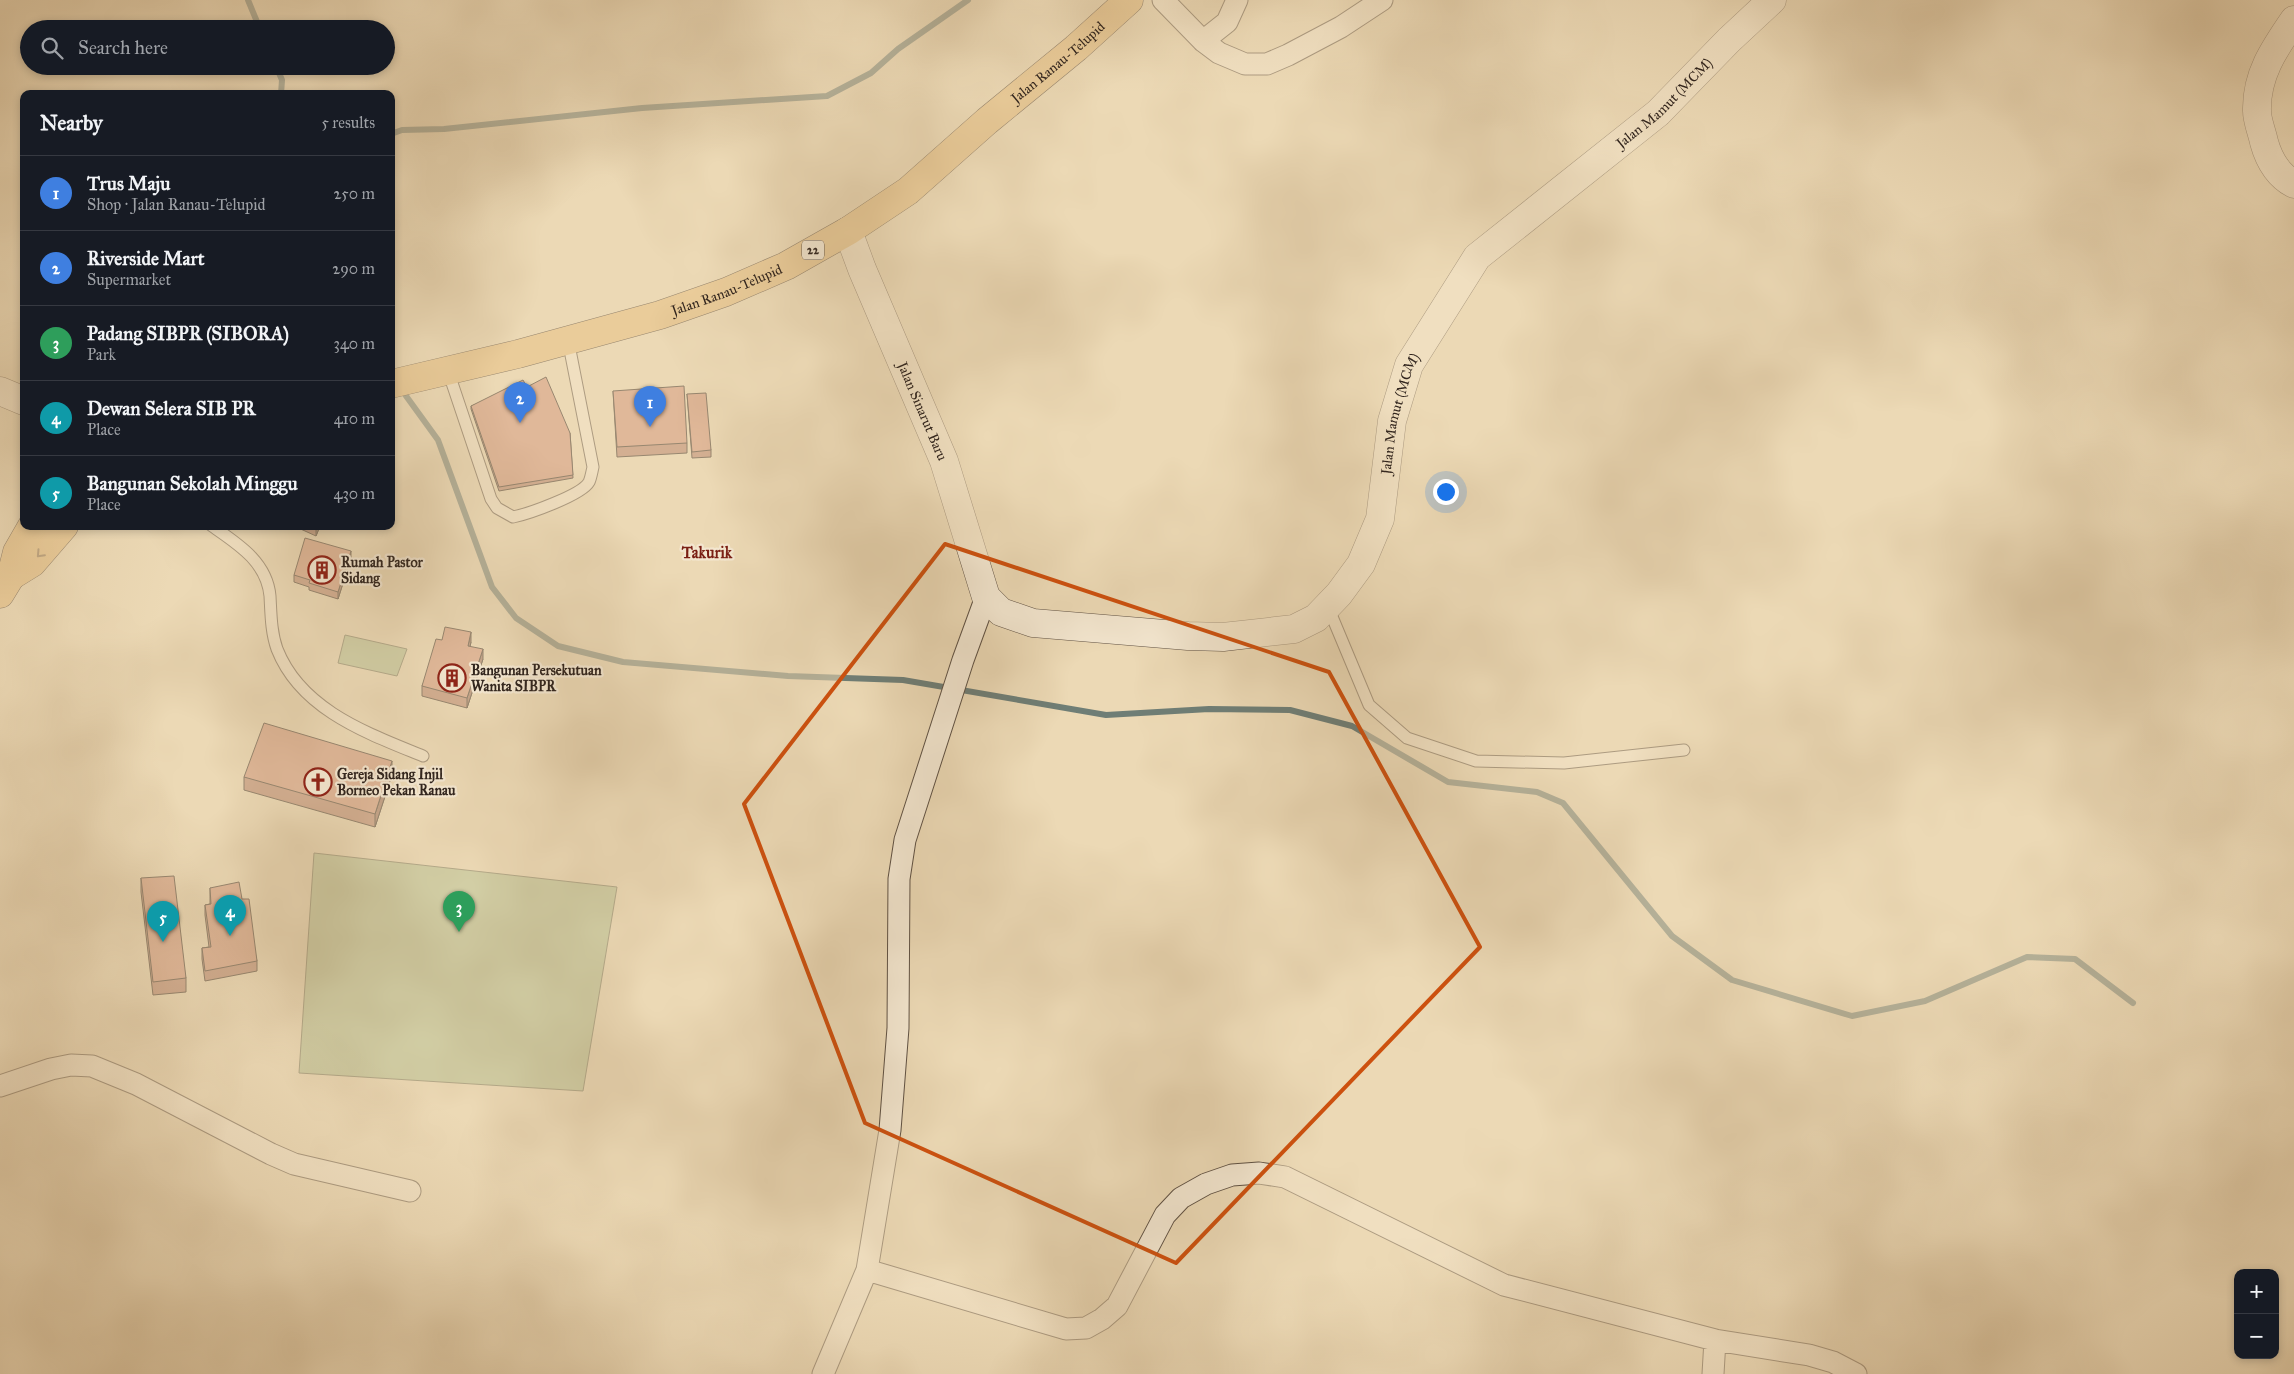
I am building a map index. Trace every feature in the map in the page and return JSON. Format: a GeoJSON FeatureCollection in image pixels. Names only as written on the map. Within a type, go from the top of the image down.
{"type":"FeatureCollection","features":[{"type":"Feature","properties":{"kind":"highway","name":"Jalan Ranau-Telupid"},"geometry":{"type":"LineString","coordinates":[[395,383],[660,315],[726,292],[786,266],[848,231],[908,191],[1076,48],[1129,0]]}},
{"type":"Feature","properties":{"kind":"highway"},"geometry":{"type":"LineString","coordinates":[[6,585],[17,552],[30,530]]}},
{"type":"Feature","properties":{"kind":"highway"},"geometry":{"type":"LineString","coordinates":[[6,585],[32,563],[61,530]]}},
{"type":"Feature","properties":{"kind":"street"},"geometry":{"type":"LineString","coordinates":[[1162,0],[1203,42],[1219,54],[1245,64],[1267,64],[1341,27],[1382,0]]}},
{"type":"Feature","properties":{"kind":"street"},"geometry":{"type":"LineString","coordinates":[[1203,42],[1227,22],[1237,0]]}},
{"type":"Feature","properties":{"kind":"street","name":"Jalan Mamut (MCM)"},"geometry":{"type":"LineString","coordinates":[[986,597],[1001,612],[1033,623],[1222,638],[1294,629],[1316,618],[1339,594],[1361,564],[1380,519],[1392,421],[1409,364],[1477,257],[1658,113],[1729,40],[1772,0]]}},
{"type":"Feature","properties":{"kind":"street"},"geometry":{"type":"LineString","coordinates":[[2294,20],[2269,56],[2260,85],[2257,112],[2268,157],[2282,177],[2294,184]]}},
{"type":"Feature","properties":{"kind":"street","name":"Jalan Sinarut Baru"},"geometry":{"type":"LineString","coordinates":[[848,231],[862,269],[944,461],[986,597]]}},
{"type":"Feature","properties":{"kind":"street"},"geometry":{"type":"LineString","coordinates":[[823,1374],[867,1270],[890,1130],[898,1028],[899,879],[905,840],[962,660],[986,597]]}},
{"type":"Feature","properties":{"kind":"street"},"geometry":{"type":"LineString","coordinates":[[0,1086],[51,1069],[71,1065],[92,1066],[136,1084],[294,1164],[410,1191]]}},
{"type":"Feature","properties":{"kind":"street"},"geometry":{"type":"LineString","coordinates":[[867,1270],[1066,1329],[1086,1328],[1102,1319],[1117,1306],[1165,1215],[1181,1198],[1206,1184],[1232,1175],[1259,1173],[1285,1177],[1504,1285],[1715,1340],[1809,1355],[1833,1362],[1856,1374]]}},
{"type":"Feature","properties":{"kind":"street"},"geometry":{"type":"LineString","coordinates":[[1713,1374],[1715,1340]]}},
{"type":"Feature","properties":{"kind":"lane"},"geometry":{"type":"LineString","coordinates":[[440,373],[491,499],[497,508],[513,517],[528,514],[582,490],[589,482],[593,467],[568,340]]}},
{"type":"Feature","properties":{"kind":"lane"},"geometry":{"type":"LineString","coordinates":[[218,530],[241,546],[260,566],[270,593],[273,633],[278,650],[296,681],[315,702],[338,718],[376,737],[423,756]]}},
{"type":"Feature","properties":{"kind":"lane"},"geometry":{"type":"LineString","coordinates":[[1328,606],[1369,705],[1407,738],[1476,761],[1564,762],[1684,750]]}},
{"type":"Feature","properties":{"kind":"highlighted area"},"geometry":{"type":"Polygon","coordinates":[[[945,544],[1329,672],[1480,947],[1176,1263],[865,1123],[744,804],[945,544]]]}},
{"type":"Feature","properties":{"kind":"green space"},"geometry":{"type":"Polygon","coordinates":[[[345,635],[407,649],[397,676],[338,663],[345,635]]]}},
{"type":"Feature","properties":{"kind":"green space"},"geometry":{"type":"Polygon","coordinates":[[[314,853],[617,887],[583,1091],[299,1073],[314,853]]]}},
{"type":"Feature","properties":{"kind":"building"},"geometry":{"type":"Polygon","coordinates":[[[546,377],[570,433],[573,475],[499,487],[471,406],[523,380],[527,387],[546,377]]]}},
{"type":"Feature","properties":{"kind":"building"},"geometry":{"type":"Polygon","coordinates":[[[684,386],[687,443],[617,447],[613,391],[684,386]]]}},
{"type":"Feature","properties":{"kind":"building"},"geometry":{"type":"Polygon","coordinates":[[[706,393],[711,450],[692,452],[687,394],[706,393]]]}},
{"type":"Feature","properties":{"kind":"building","name":"Rumah Pastor Sidang"},"geometry":{"type":"Polygon","coordinates":[[[305,538],[351,551],[338,592],[309,583],[310,580],[294,575],[305,538]]]}},
{"type":"Feature","properties":{"kind":"building","name":"Bangunan Persekutuan Wanita SIBPR"},"geometry":{"type":"Polygon","coordinates":[[[445,627],[471,632],[468,646],[483,649],[467,698],[422,686],[436,639],[442,640],[445,627]]]}},
{"type":"Feature","properties":{"kind":"building","name":"Gereja Sidang Injil Borneo Pekan Ranau"},"geometry":{"type":"Polygon","coordinates":[[[264,723],[392,761],[375,814],[244,777],[264,723]]]}},
{"type":"Feature","properties":{"kind":"building"},"geometry":{"type":"Polygon","coordinates":[[[174,876],[186,978],[153,982],[141,878],[174,876]]]}},
{"type":"Feature","properties":{"kind":"building"},"geometry":{"type":"Polygon","coordinates":[[[239,882],[242,899],[249,899],[257,961],[205,971],[202,948],[211,947],[205,905],[211,904],[210,888],[239,882]]]}},
{"type":"Feature","properties":{"kind":"waterway"},"geometry":{"type":"LineString","coordinates":[[248,0],[256,20]]}},
{"type":"Feature","properties":{"kind":"waterway"},"geometry":{"type":"LineString","coordinates":[[395,133],[402,130],[444,129],[642,108],[827,96],[871,73],[898,49],[968,0]]}},
{"type":"Feature","properties":{"kind":"waterway"},"geometry":{"type":"LineString","coordinates":[[280,75],[282,80],[281,90]]}},
{"type":"Feature","properties":{"kind":"waterway"},"geometry":{"type":"LineString","coordinates":[[401,389],[438,440],[492,587],[516,618],[558,646],[623,662],[788,676],[903,680],[1106,715],[1209,709],[1290,710],[1352,726],[1448,782],[1537,792],[1563,803],[1672,936],[1732,980],[1852,1016],[1925,1001],[2027,957],[2075,959],[2133,1003]]}},
{"type":"Feature","properties":{"kind":"place","name":"Riverside Mart"},"geometry":{"type":"Point","coordinates":[520,423]}},
{"type":"Feature","properties":{"kind":"place","name":"Trus Maju"},"geometry":{"type":"Point","coordinates":[650,427]}},
{"type":"Feature","properties":{"kind":"place","name":"Rumah Pastor Sidang"},"geometry":{"type":"Point","coordinates":[322,570]}},
{"type":"Feature","properties":{"kind":"place","name":"Bangunan Persekutuan Wanita SIBPR"},"geometry":{"type":"Point","coordinates":[452,678]}},
{"type":"Feature","properties":{"kind":"place","name":"Gereja Sidang Injil Borneo Pekan Ranau"},"geometry":{"type":"Point","coordinates":[318,782]}},
{"type":"Feature","properties":{"kind":"place","name":"Padang SIBPR (SIBORA)"},"geometry":{"type":"Point","coordinates":[459,932]}},
{"type":"Feature","properties":{"kind":"place","name":"Dewan Selera SIB PR"},"geometry":{"type":"Point","coordinates":[230,936]}},
{"type":"Feature","properties":{"kind":"place","name":"Bangunan Sekolah Minggu"},"geometry":{"type":"Point","coordinates":[163,942]}},
{"type":"Feature","properties":{"kind":"district","name":"Takurik"},"geometry":{"type":"Point","coordinates":[707,552]}}]}
